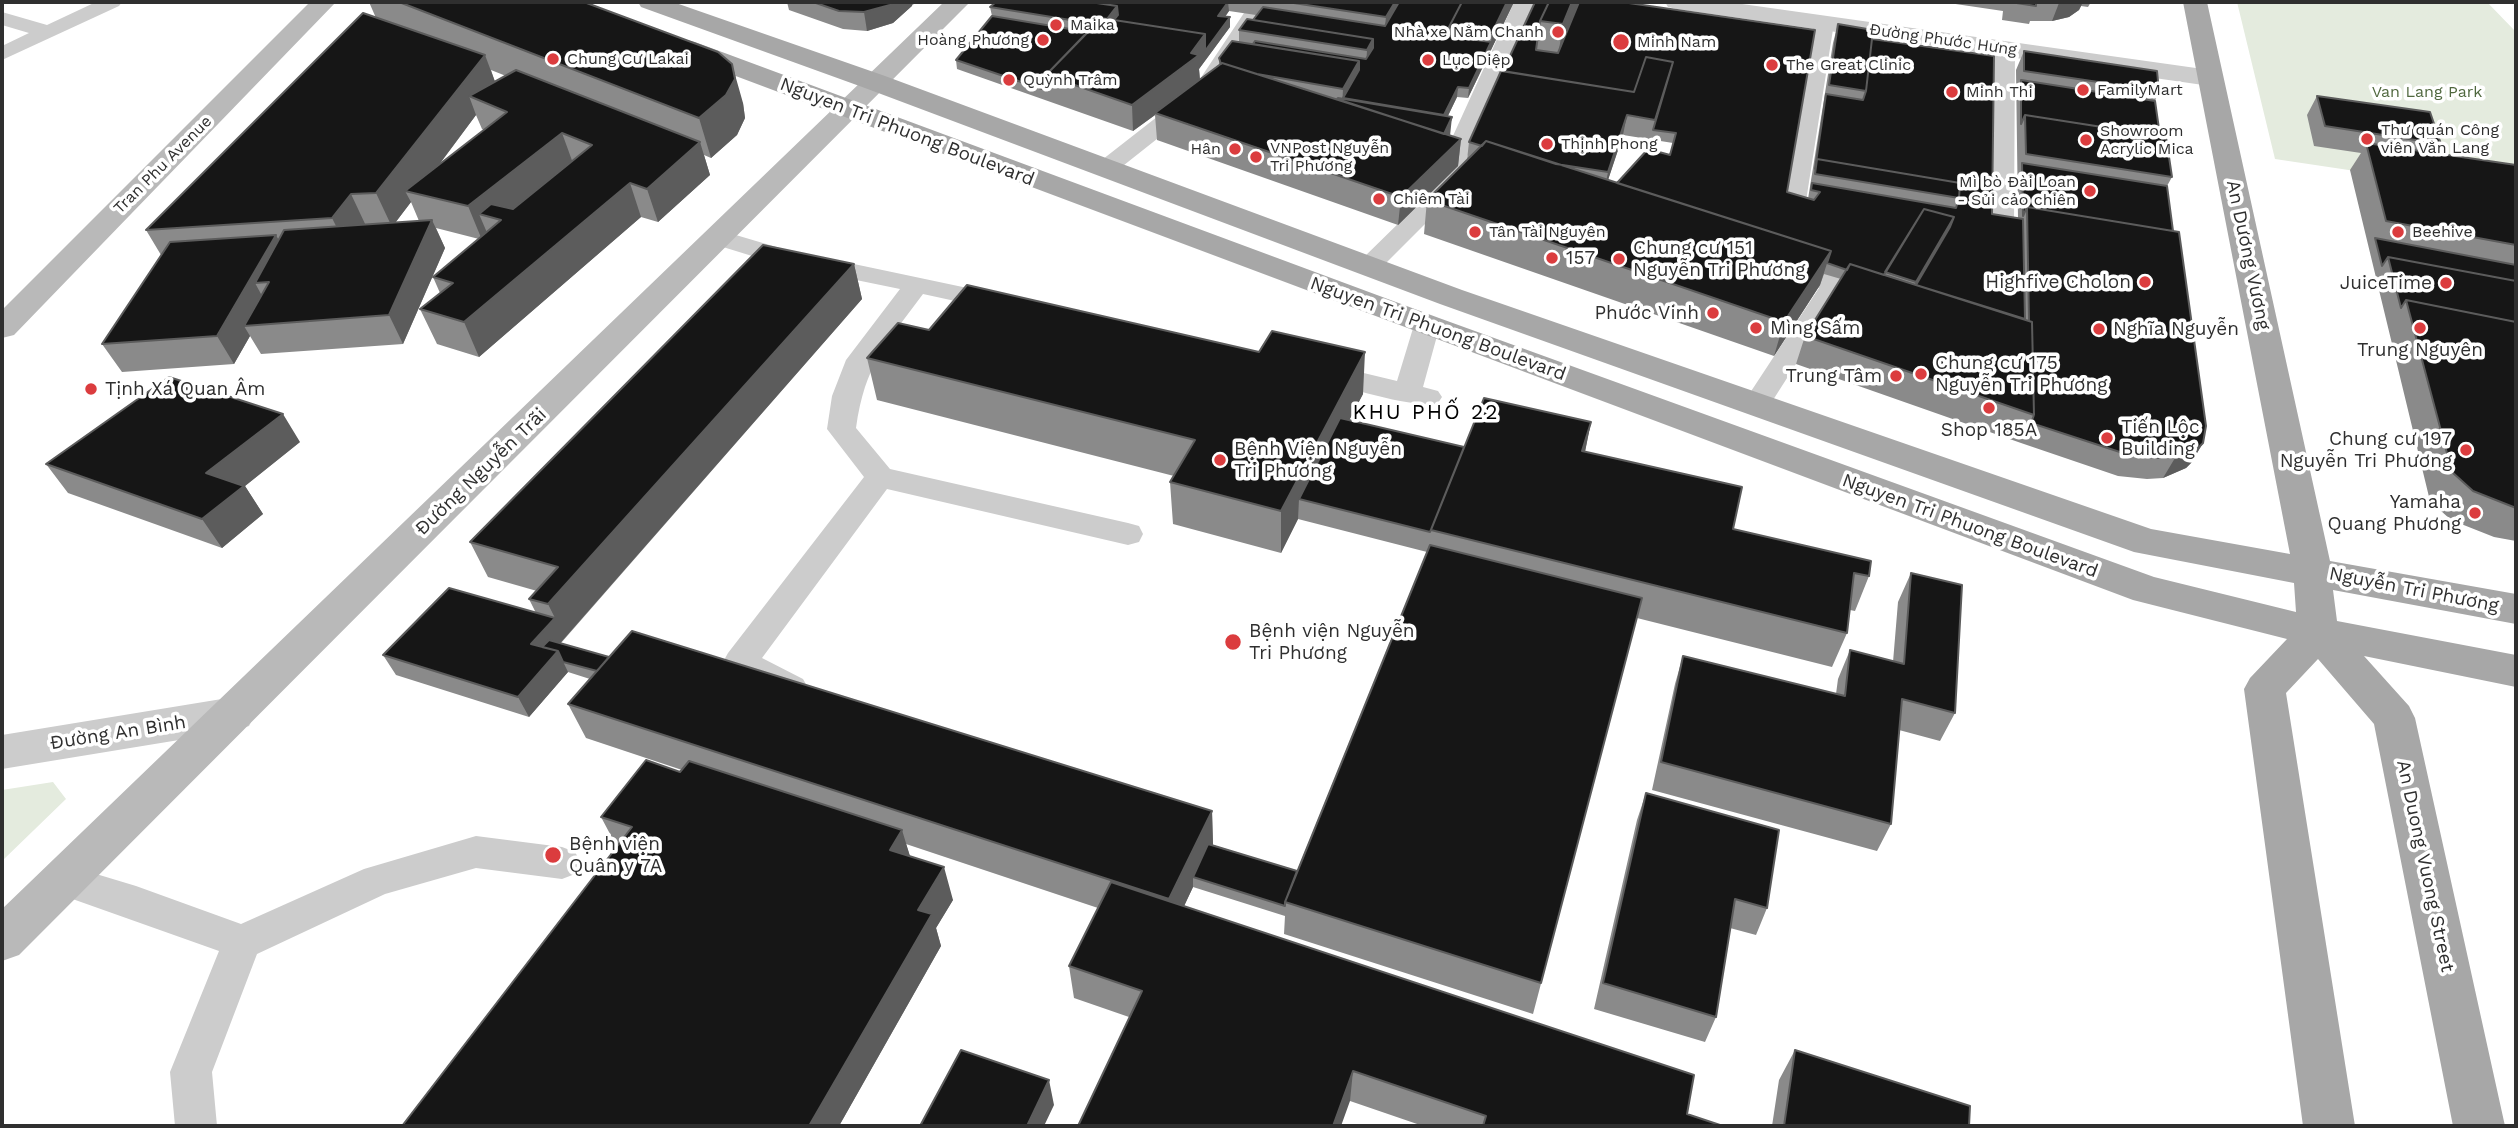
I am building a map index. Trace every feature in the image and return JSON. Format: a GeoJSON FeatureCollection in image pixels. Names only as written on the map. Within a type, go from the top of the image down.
{"type":"FeatureCollection","features":[{"type":"Feature","properties":{"kind":"main road","name":"Tran Phu Avenue"},"geometry":{"type":"LineString","coordinates":[[2,328],[324,2]]}},
{"type":"Feature","properties":{"kind":"main road","name":"Nguyen Tri Phuong Boulevard"},"geometry":{"type":"LineString","coordinates":[[650,2],[875,82],[1369,266],[1439,311],[2110,577],[2171,597],[2318,632]]}},
{"type":"Feature","properties":{"kind":"main road","name":"Đường Nguyễn Trãi"},"geometry":{"type":"LineString","coordinates":[[2,940],[958,2]]}},
{"type":"Feature","properties":{"kind":"main road","name":"An Dương Vương"},"geometry":{"type":"LineString","coordinates":[[2195,2],[2312,570]]}},
{"type":"Feature","properties":{"kind":"main road","name":"Nguyen Tri Phuong Boulevard"},"geometry":{"type":"LineString","coordinates":[[667,41],[848,110],[1439,311],[1756,405],[2147,542],[2312,570]]}},
{"type":"Feature","properties":{"kind":"main road","name":"Nguyễn Tri Phương"},"geometry":{"type":"LineString","coordinates":[[2312,570],[2516,609]]}},
{"type":"Feature","properties":{"kind":"main road"},"geometry":{"type":"LineString","coordinates":[[2312,570],[2318,632],[2265,689],[2329,1126]]}},
{"type":"Feature","properties":{"kind":"main road"},"geometry":{"type":"LineString","coordinates":[[2318,632],[2516,671]]}},
{"type":"Feature","properties":{"kind":"main road","name":"An Duong Vuong Street"},"geometry":{"type":"LineString","coordinates":[[2318,632],[2394,718],[2479,1126]]}},
{"type":"Feature","properties":{"kind":"street","name":"Đường Phước Hưng"},"geometry":{"type":"LineString","coordinates":[[1676,2],[2210,78]]}},
{"type":"Feature","properties":{"kind":"street","name":"Đường An Bình"},"geometry":{"type":"LineString","coordinates":[[2,752],[234,713]]}},
{"type":"Feature","properties":{"kind":"lane"},"geometry":{"type":"LineString","coordinates":[[2,54],[112,2]]}},
{"type":"Feature","properties":{"kind":"lane"},"geometry":{"type":"LineString","coordinates":[[1497,174],[1454,160],[1524,2]]}},
{"type":"Feature","properties":{"kind":"lane"},"geometry":{"type":"LineString","coordinates":[[1106,168],[1202,92],[1251,17]]}},
{"type":"Feature","properties":{"kind":"lane"},"geometry":{"type":"LineString","coordinates":[[2,18],[48,32]]}},
{"type":"Feature","properties":{"kind":"lane"},"geometry":{"type":"LineString","coordinates":[[1794,201],[1824,23]]}},
{"type":"Feature","properties":{"kind":"lane"},"geometry":{"type":"LineString","coordinates":[[2002,222],[2004,48]]}},
{"type":"Feature","properties":{"kind":"lane"},"geometry":{"type":"LineString","coordinates":[[1369,266],[1471,166]]}},
{"type":"Feature","properties":{"kind":"lane"},"geometry":{"type":"LineString","coordinates":[[719,238],[778,256],[1023,308]]}},
{"type":"Feature","properties":{"kind":"lane"},"geometry":{"type":"LineString","coordinates":[[1756,259],[1898,305]]}},
{"type":"Feature","properties":{"kind":"lane"},"geometry":{"type":"LineString","coordinates":[[1756,405],[1834,284]]}},
{"type":"Feature","properties":{"kind":"lane"},"geometry":{"type":"LineString","coordinates":[[916,286],[860,360],[846,396],[841,429],[880,477],[1128,534]]}},
{"type":"Feature","properties":{"kind":"lane"},"geometry":{"type":"LineString","coordinates":[[1302,367],[1418,395],[1439,311]]}},
{"type":"Feature","properties":{"kind":"lane"},"geometry":{"type":"LineString","coordinates":[[821,703],[740,662],[880,477]]}},
{"type":"Feature","properties":{"kind":"lane"},"geometry":{"type":"LineString","coordinates":[[197,1126],[191,1072],[242,942],[377,880],[476,852],[562,863]]}},
{"type":"Feature","properties":{"kind":"lane"},"geometry":{"type":"LineString","coordinates":[[63,880],[136,903],[242,942]]}},
{"type":"Feature","properties":{"kind":"green space","name":"Van Lang Park"},"geometry":{"type":"Polygon","coordinates":[[[2237,2],[2487,2],[2516,32],[2516,195],[2275,159],[2237,2]]]}},
{"type":"Feature","properties":{"kind":"green space"},"geometry":{"type":"Polygon","coordinates":[[[53,782],[66,799],[2,861],[2,790],[53,782]]]}},
{"type":"Feature","properties":{"kind":"building"},"geometry":{"type":"Polygon","coordinates":[[[399,2],[584,2],[718,52],[732,64],[735,79],[726,95],[699,118],[399,2]]]}},
{"type":"Feature","properties":{"kind":"building"},"geometry":{"type":"Polygon","coordinates":[[[813,2],[894,2],[864,12],[839,11],[813,2]]]}},
{"type":"Feature","properties":{"kind":"building"},"geometry":{"type":"Polygon","coordinates":[[[996,2],[1090,2],[1117,6],[1107,19],[1101,18],[1095,24],[990,7],[996,2]]]}},
{"type":"Feature","properties":{"kind":"building"},"geometry":{"type":"Polygon","coordinates":[[[1090,2],[1228,2],[1218,16],[1230,17],[1205,51],[1205,34],[1114,20],[1118,15],[1117,6],[1090,2]]]}},
{"type":"Feature","properties":{"kind":"building"},"geometry":{"type":"Polygon","coordinates":[[[1287,2],[1395,2],[1386,17],[1287,2]]]}},
{"type":"Feature","properties":{"kind":"building"},"geometry":{"type":"Polygon","coordinates":[[[1399,2],[1462,2],[1449,27],[1448,36],[1491,42],[1469,88],[1458,87],[1444,115],[1343,98],[1359,70],[1359,61],[1253,44],[1255,41],[1366,59],[1373,48],[1373,39],[1253,20],[1263,7],[1385,26],[1399,2]]]}},
{"type":"Feature","properties":{"kind":"building"},"geometry":{"type":"Polygon","coordinates":[[[1462,2],[1507,2],[1492,33],[1449,27],[1462,2]]]}},
{"type":"Feature","properties":{"kind":"building"},"geometry":{"type":"Polygon","coordinates":[[[1535,2],[1549,2],[1540,21],[1536,50],[1558,53],[1579,2],[1622,2],[1815,30],[1787,192],[1814,200],[1820,192],[1811,190],[1812,183],[1956,208],[1960,183],[1817,159],[1815,169],[1826,94],[1863,100],[1872,39],[1994,56],[1992,214],[2023,219],[2025,319],[1916,285],[1954,217],[1924,209],[1884,275],[1850,264],[1847,270],[1827,263],[1831,251],[1617,183],[1648,149],[1670,155],[1676,133],[1653,130],[1673,62],[1646,57],[1634,92],[1503,71],[1535,2]]]}},
{"type":"Feature","properties":{"kind":"building"},"geometry":{"type":"Polygon","coordinates":[[[1549,2],[1572,2],[1563,24],[1540,21],[1549,2]]]}},
{"type":"Feature","properties":{"kind":"building"},"geometry":{"type":"Polygon","coordinates":[[[2010,2],[2063,2],[2036,3],[2036,6],[2010,2]]]}},
{"type":"Feature","properties":{"kind":"building"},"geometry":{"type":"Polygon","coordinates":[[[363,13],[485,55],[376,193],[351,194],[332,218],[146,230],[363,13]]]}},
{"type":"Feature","properties":{"kind":"building"},"geometry":{"type":"Polygon","coordinates":[[[992,16],[1088,32],[1046,75],[1048,91],[956,60],[992,16]]]}},
{"type":"Feature","properties":{"kind":"building"},"geometry":{"type":"Polygon","coordinates":[[[1101,18],[1205,34],[1191,53],[1199,55],[1132,105],[1046,75],[1101,18]]]}},
{"type":"Feature","properties":{"kind":"building"},"geometry":{"type":"Polygon","coordinates":[[[1247,19],[1373,39],[1367,50],[1239,30],[1247,19]]]}},
{"type":"Feature","properties":{"kind":"building"},"geometry":{"type":"Polygon","coordinates":[[[1838,24],[1873,30],[1866,91],[1829,85],[1838,24]]]}},
{"type":"Feature","properties":{"kind":"building"},"geometry":{"type":"Polygon","coordinates":[[[1232,41],[1359,61],[1343,89],[1257,74],[1221,64],[1219,58],[1232,41]]]}},
{"type":"Feature","properties":{"kind":"building"},"geometry":{"type":"Polygon","coordinates":[[[2024,51],[2157,71],[2159,91],[2024,71],[2024,51]]]}},
{"type":"Feature","properties":{"kind":"building"},"geometry":{"type":"Polygon","coordinates":[[[1646,57],[1673,62],[1655,120],[1627,115],[1608,172],[1556,164],[1486,141],[1482,146],[1469,142],[1501,71],[1634,92],[1646,57]]]}},
{"type":"Feature","properties":{"kind":"building"},"geometry":{"type":"Polygon","coordinates":[[[1222,63],[1461,139],[1401,197],[1155,113],[1222,63]]]}},
{"type":"Feature","properties":{"kind":"building"},"geometry":{"type":"Polygon","coordinates":[[[516,70],[700,142],[647,189],[630,183],[464,322],[420,309],[453,283],[433,277],[501,220],[479,214],[491,204],[513,209],[592,145],[562,133],[468,206],[405,191],[507,112],[469,96],[516,70]]]}},
{"type":"Feature","properties":{"kind":"building"},"geometry":{"type":"Polygon","coordinates":[[[2021,80],[2155,101],[2160,136],[2025,115],[2021,124],[2021,80]]]}},
{"type":"Feature","properties":{"kind":"building"},"geometry":{"type":"Polygon","coordinates":[[[2317,96],[2430,112],[2441,144],[2325,126],[2317,96]]]}},
{"type":"Feature","properties":{"kind":"building"},"geometry":{"type":"Polygon","coordinates":[[[1338,98],[1452,117],[1444,134],[1338,98]]]}},
{"type":"Feature","properties":{"kind":"building"},"geometry":{"type":"Polygon","coordinates":[[[2025,115],[2166,137],[2172,177],[2026,154],[2025,115]]]}},
{"type":"Feature","properties":{"kind":"building"},"geometry":{"type":"Polygon","coordinates":[[[1486,141],[1831,251],[1784,322],[1427,200],[1486,141]]]}},
{"type":"Feature","properties":{"kind":"building"},"geometry":{"type":"Polygon","coordinates":[[[2366,143],[2516,165],[2516,245],[2386,221],[2366,143]]]}},
{"type":"Feature","properties":{"kind":"building"},"geometry":{"type":"Polygon","coordinates":[[[1817,159],[1960,183],[1959,198],[1815,174],[1817,159]]]}},
{"type":"Feature","properties":{"kind":"building"},"geometry":{"type":"Polygon","coordinates":[[[2022,163],[2167,186],[2173,231],[2027,207],[2023,216],[2022,163]]]}},
{"type":"Feature","properties":{"kind":"building"},"geometry":{"type":"Polygon","coordinates":[[[2027,207],[2179,232],[2206,426],[2203,443],[2198,448],[2175,458],[2129,455],[2031,423],[2034,415],[2027,207]]]}},
{"type":"Feature","properties":{"kind":"building"},"geometry":{"type":"Polygon","coordinates":[[[1924,209],[1954,217],[1916,282],[1885,272],[1924,209]]]}},
{"type":"Feature","properties":{"kind":"building"},"geometry":{"type":"Polygon","coordinates":[[[432,220],[389,315],[244,326],[269,282],[255,283],[284,230],[432,220]]]}},
{"type":"Feature","properties":{"kind":"building"},"geometry":{"type":"Polygon","coordinates":[[[276,235],[217,336],[102,344],[170,242],[276,235]]]}},
{"type":"Feature","properties":{"kind":"building"},"geometry":{"type":"Polygon","coordinates":[[[2375,238],[2516,265],[2516,281],[2388,257],[2382,266],[2375,238]]]}},
{"type":"Feature","properties":{"kind":"building"},"geometry":{"type":"Polygon","coordinates":[[[763,245],[854,264],[548,604],[529,599],[558,567],[470,542],[763,245]]]}},
{"type":"Feature","properties":{"kind":"building"},"geometry":{"type":"Polygon","coordinates":[[[2388,257],[2516,281],[2516,322],[2406,300],[2401,308],[2388,257]]]}},
{"type":"Feature","properties":{"kind":"building","name":"Chung cư 175 Nguyễn Tri Phương"},"geometry":{"type":"Polygon","coordinates":[[[1850,264],[2032,322],[2034,415],[1805,336],[1850,264]]]}},
{"type":"Feature","properties":{"kind":"building"},"geometry":{"type":"Polygon","coordinates":[[[967,285],[1259,352],[1272,331],[1365,352],[1281,511],[1170,482],[1195,440],[867,358],[898,323],[929,330],[967,285]]]}},
{"type":"Feature","properties":{"kind":"building"},"geometry":{"type":"Polygon","coordinates":[[[2406,300],[2516,322],[2516,508],[2473,491],[2452,472],[2406,300]]]}},
{"type":"Feature","properties":{"kind":"building"},"geometry":{"type":"Polygon","coordinates":[[[169,377],[283,414],[206,473],[244,486],[202,519],[46,464],[169,377]]]}},
{"type":"Feature","properties":{"kind":"building"},"geometry":{"type":"Polygon","coordinates":[[[1484,398],[1591,422],[1582,451],[1742,487],[1733,529],[1871,561],[1869,576],[1854,573],[1847,633],[1431,530],[1484,398]]]}},
{"type":"Feature","properties":{"kind":"building"},"geometry":{"type":"Polygon","coordinates":[[[1340,418],[1464,447],[1430,532],[1299,499],[1340,418]]]}},
{"type":"Feature","properties":{"kind":"building"},"geometry":{"type":"Polygon","coordinates":[[[1430,545],[1642,598],[1541,983],[1285,902],[1430,545]]]}},
{"type":"Feature","properties":{"kind":"building"},"geometry":{"type":"Polygon","coordinates":[[[1911,573],[1962,585],[1955,713],[1902,699],[1891,824],[1661,762],[1683,656],[1845,696],[1850,650],[1904,664],[1911,573]]]}},
{"type":"Feature","properties":{"kind":"building"},"geometry":{"type":"Polygon","coordinates":[[[449,588],[555,618],[531,644],[558,651],[518,697],[383,655],[449,588]]]}},
{"type":"Feature","properties":{"kind":"building"},"geometry":{"type":"Polygon","coordinates":[[[632,631],[1212,811],[1169,899],[568,704],[632,631]]]}},
{"type":"Feature","properties":{"kind":"building"},"geometry":{"type":"Polygon","coordinates":[[[549,640],[609,657],[597,671],[563,662],[558,651],[542,647],[549,640]]]}},
{"type":"Feature","properties":{"kind":"building"},"geometry":{"type":"Polygon","coordinates":[[[646,760],[680,772],[689,761],[902,830],[890,850],[944,867],[918,910],[932,914],[809,1126],[402,1126],[632,827],[601,817],[646,760]]]}},
{"type":"Feature","properties":{"kind":"building"},"geometry":{"type":"Polygon","coordinates":[[[1646,793],[1779,830],[1767,908],[1735,899],[1716,1017],[1603,983],[1646,793]]]}},
{"type":"Feature","properties":{"kind":"building"},"geometry":{"type":"Polygon","coordinates":[[[1208,844],[1297,871],[1285,906],[1193,877],[1208,844]]]}},
{"type":"Feature","properties":{"kind":"building"},"geometry":{"type":"Polygon","coordinates":[[[1111,882],[1694,1075],[1687,1114],[1723,1126],[1483,1126],[1486,1116],[1353,1071],[1333,1126],[1078,1126],[1142,991],[1069,966],[1111,882]]]}},
{"type":"Feature","properties":{"kind":"building"},"geometry":{"type":"Polygon","coordinates":[[[961,1050],[1049,1080],[1027,1126],[920,1126],[961,1050]]]}},
{"type":"Feature","properties":{"kind":"building"},"geometry":{"type":"Polygon","coordinates":[[[1795,1050],[1970,1106],[1969,1126],[1784,1126],[1795,1050]]]}},
{"type":"Feature","properties":{"kind":"place","name":"Maika"},"geometry":{"type":"Point","coordinates":[1056,25]}},
{"type":"Feature","properties":{"kind":"place","name":"Nhà xe Năm Chanh"},"geometry":{"type":"Point","coordinates":[1558,32]}},
{"type":"Feature","properties":{"kind":"place","name":"Hoàng Phương"},"geometry":{"type":"Point","coordinates":[1043,40]}},
{"type":"Feature","properties":{"kind":"place","name":"Minh Nam"},"geometry":{"type":"Point","coordinates":[1621,42]}},
{"type":"Feature","properties":{"kind":"place","name":"Chung Cư Lakai"},"geometry":{"type":"Point","coordinates":[553,59]}},
{"type":"Feature","properties":{"kind":"place","name":"Lục Diệp"},"geometry":{"type":"Point","coordinates":[1428,60]}},
{"type":"Feature","properties":{"kind":"place","name":"The Great Clinic"},"geometry":{"type":"Point","coordinates":[1772,65]}},
{"type":"Feature","properties":{"kind":"place","name":"Quỳnh Trâm"},"geometry":{"type":"Point","coordinates":[1009,80]}},
{"type":"Feature","properties":{"kind":"place","name":"FamilyMart"},"geometry":{"type":"Point","coordinates":[2083,90]}},
{"type":"Feature","properties":{"kind":"place","name":"Minh Thi"},"geometry":{"type":"Point","coordinates":[1952,92]}},
{"type":"Feature","properties":{"kind":"place","name":"Thư quán Công viên Văn Lang"},"geometry":{"type":"Point","coordinates":[2367,139]}},
{"type":"Feature","properties":{"kind":"place","name":"Showroom Acrylic Mica"},"geometry":{"type":"Point","coordinates":[2086,140]}},
{"type":"Feature","properties":{"kind":"place","name":"Thịnh Phong"},"geometry":{"type":"Point","coordinates":[1547,144]}},
{"type":"Feature","properties":{"kind":"place","name":"Hân"},"geometry":{"type":"Point","coordinates":[1235,149]}},
{"type":"Feature","properties":{"kind":"place","name":"VNPost Nguyễn Tri Phương"},"geometry":{"type":"Point","coordinates":[1256,157]}},
{"type":"Feature","properties":{"kind":"place","name":"Mì bò Đài Loan - Sủi cảo chiên"},"geometry":{"type":"Point","coordinates":[2090,191]}},
{"type":"Feature","properties":{"kind":"place","name":"Chiêm Tài"},"geometry":{"type":"Point","coordinates":[1379,199]}},
{"type":"Feature","properties":{"kind":"place","name":"Tân Tài Nguyên"},"geometry":{"type":"Point","coordinates":[1475,232]}},
{"type":"Feature","properties":{"kind":"place","name":"Beehive"},"geometry":{"type":"Point","coordinates":[2398,232]}},
{"type":"Feature","properties":{"kind":"place","name":"157"},"geometry":{"type":"Point","coordinates":[1552,258]}},
{"type":"Feature","properties":{"kind":"place","name":"Chung cư 151 Nguyễn Tri Phương"},"geometry":{"type":"Point","coordinates":[1619,259]}},
{"type":"Feature","properties":{"kind":"place","name":"Highfive Cholon"},"geometry":{"type":"Point","coordinates":[2145,282]}},
{"type":"Feature","properties":{"kind":"place","name":"JuiceTime"},"geometry":{"type":"Point","coordinates":[2446,283]}},
{"type":"Feature","properties":{"kind":"place","name":"Phước Vinh"},"geometry":{"type":"Point","coordinates":[1713,313]}},
{"type":"Feature","properties":{"kind":"place","name":"Mìng Sấm"},"geometry":{"type":"Point","coordinates":[1756,328]}},
{"type":"Feature","properties":{"kind":"place","name":"Trung Nguyên"},"geometry":{"type":"Point","coordinates":[2420,328]}},
{"type":"Feature","properties":{"kind":"place","name":"Nghĩa Nguyễn"},"geometry":{"type":"Point","coordinates":[2099,329]}},
{"type":"Feature","properties":{"kind":"place","name":"Chung cư 175 Nguyễn Tri Phương"},"geometry":{"type":"Point","coordinates":[1921,374]}},
{"type":"Feature","properties":{"kind":"place","name":"Trung Tâm"},"geometry":{"type":"Point","coordinates":[1896,376]}},
{"type":"Feature","properties":{"kind":"place","name":"Tịnh Xá Quan Âm"},"geometry":{"type":"Point","coordinates":[91,389]}},
{"type":"Feature","properties":{"kind":"place","name":"Shop 185A"},"geometry":{"type":"Point","coordinates":[1989,408]}},
{"type":"Feature","properties":{"kind":"place","name":"Tiến Lộc Building"},"geometry":{"type":"Point","coordinates":[2107,438]}},
{"type":"Feature","properties":{"kind":"place","name":"Chung cư 197 Nguyễn Tri Phương"},"geometry":{"type":"Point","coordinates":[2466,450]}},
{"type":"Feature","properties":{"kind":"place","name":"Bệnh Viện Nguyễn Tri Phương"},"geometry":{"type":"Point","coordinates":[1220,460]}},
{"type":"Feature","properties":{"kind":"place","name":"Yamaha Quang Phương"},"geometry":{"type":"Point","coordinates":[2475,513]}},
{"type":"Feature","properties":{"kind":"place","name":"Bệnh viện Nguyễn Tri Phương"},"geometry":{"type":"Point","coordinates":[1233,642]}},
{"type":"Feature","properties":{"kind":"place","name":"Bệnh viện Quân y 7A"},"geometry":{"type":"Point","coordinates":[553,855]}},
{"type":"Feature","properties":{"kind":"district","name":"KHU PHỐ 22"},"geometry":{"type":"Point","coordinates":[1426,413]}}]}
